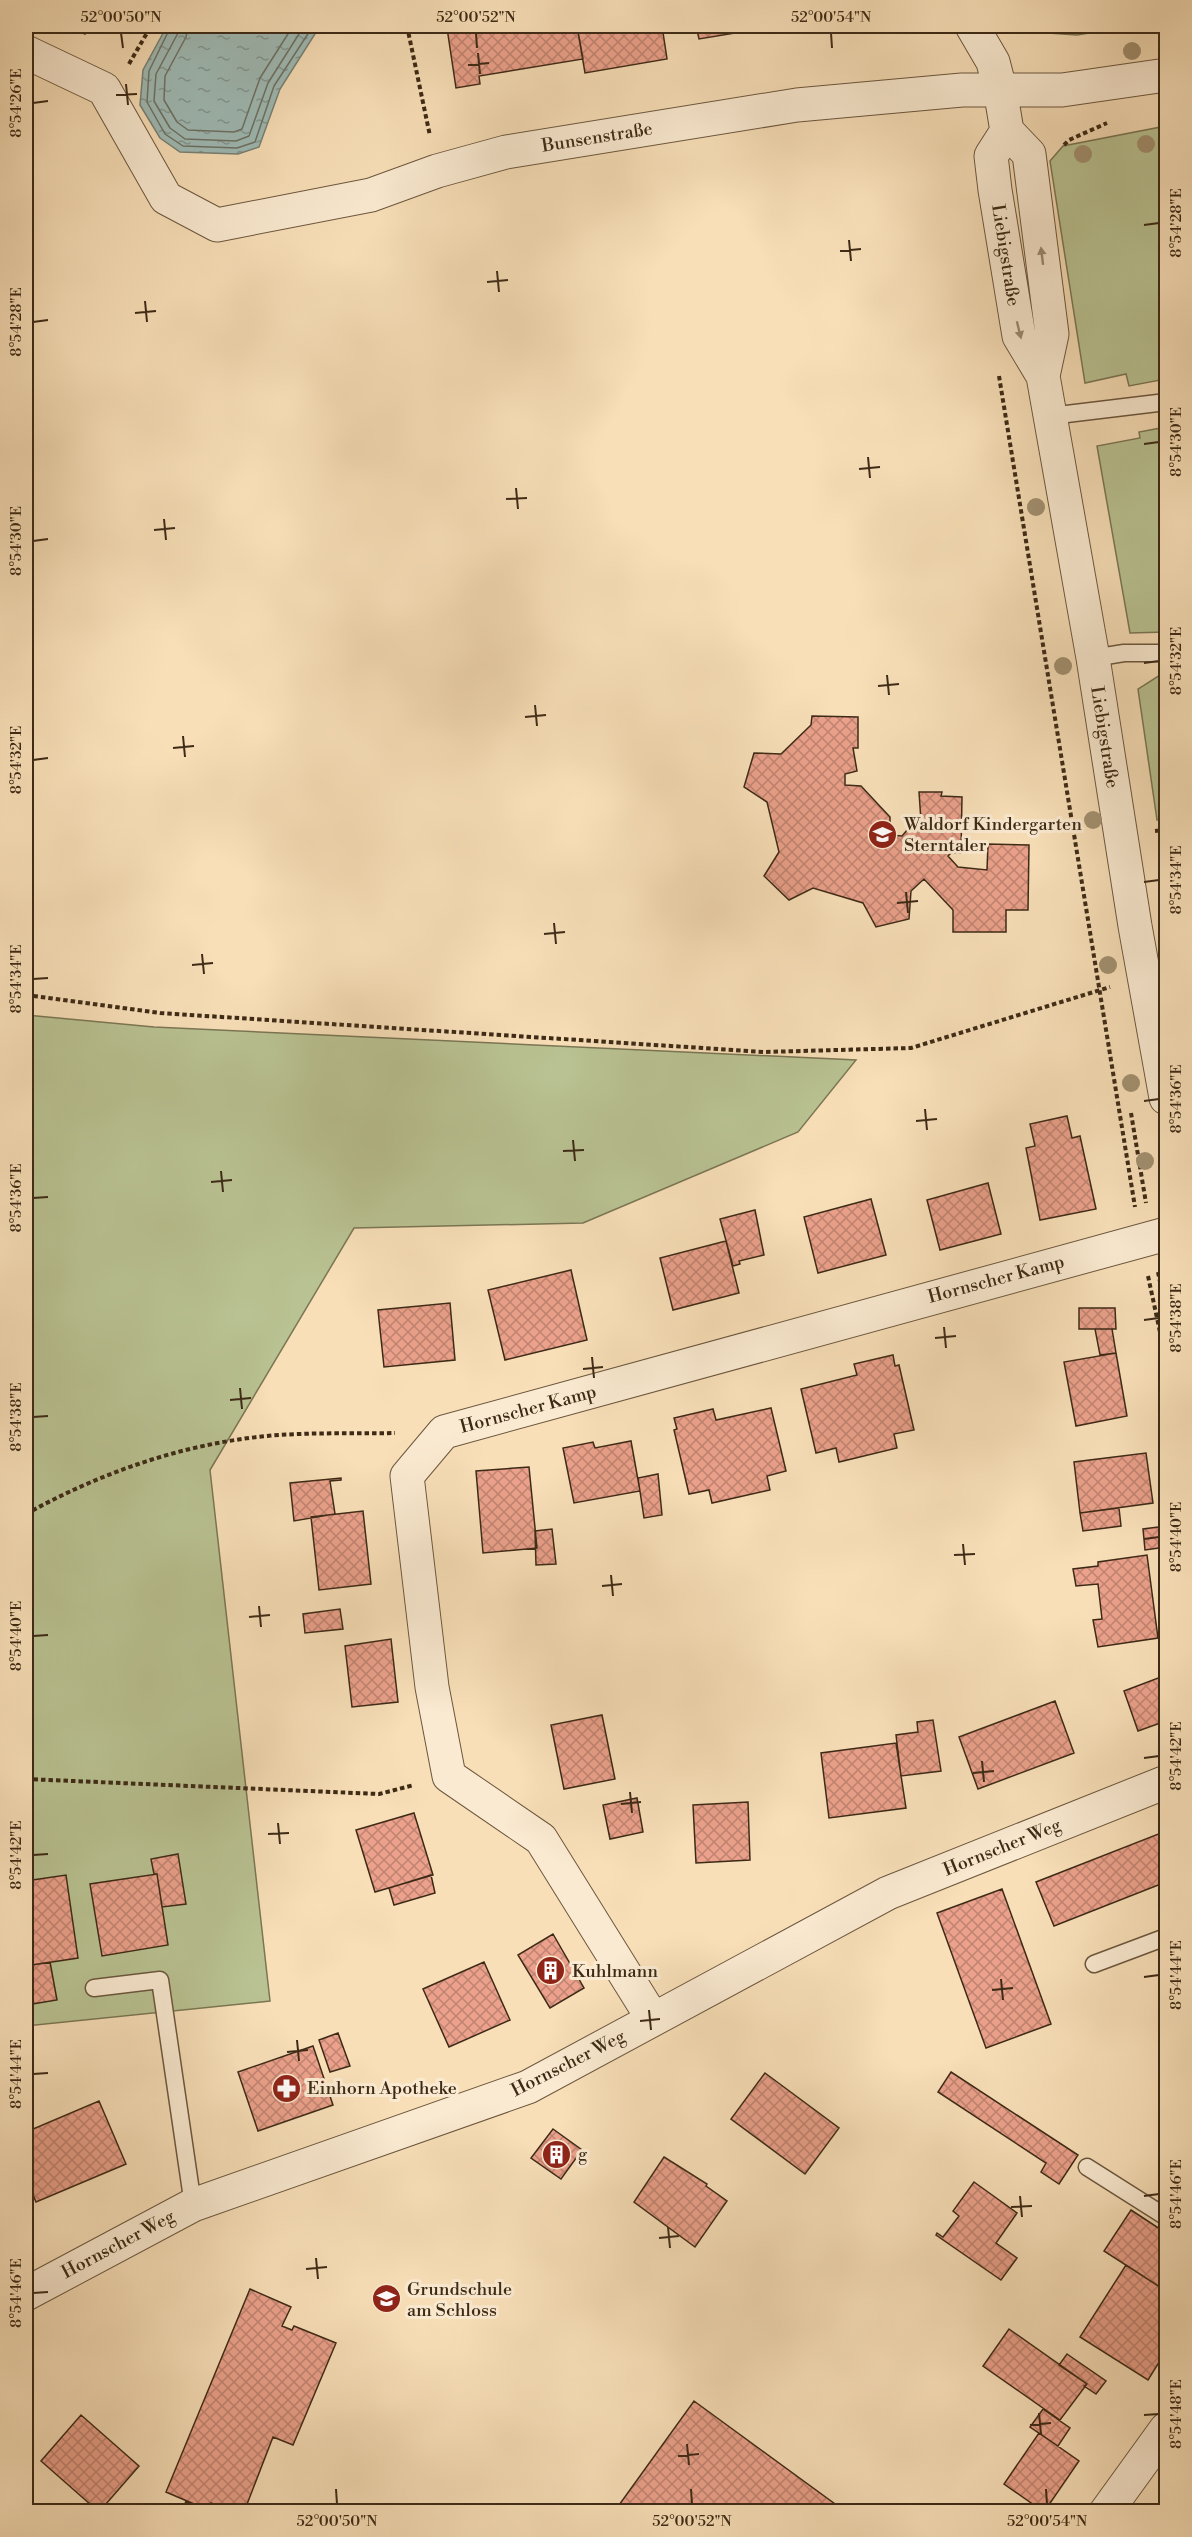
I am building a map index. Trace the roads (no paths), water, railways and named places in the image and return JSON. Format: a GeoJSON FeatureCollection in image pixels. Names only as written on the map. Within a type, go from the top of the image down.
{"type":"FeatureCollection","features":[{"type":"Feature","properties":{"kind":"street","name":"Liebigstraße"},"geometry":{"type":"LineString","coordinates":[[972,26],[997,76]]}},
{"type":"Feature","properties":{"kind":"street","name":"Liebigstraße"},"geometry":{"type":"LineString","coordinates":[[1002,26],[997,76],[1006,131],[1029,154],[1052,334],[1043,376],[1093,658],[1124,859],[1167,1098]]}},
{"type":"Feature","properties":{"kind":"street","name":"Bunsenstraße"},"geometry":{"type":"LineString","coordinates":[[26,52],[104,89],[166,198],[217,225],[371,195],[437,171],[506,152],[797,105],[997,76],[1062,90],[1167,75]]}},
{"type":"Feature","properties":{"kind":"street","name":"Hornscher Kamp"},"geometry":{"type":"LineString","coordinates":[[653,2019],[541,1839],[449,1776],[432,1687],[407,1476],[444,1432],[1154,1237]]}},
{"type":"Feature","properties":{"kind":"street","name":"Hornscher Weg"},"geometry":{"type":"LineString","coordinates":[[26,2294],[193,2205],[528,2087],[888,1893],[1167,1782]]}},
{"type":"Feature","properties":{"kind":"street"},"geometry":{"type":"LineString","coordinates":[[1106,2511],[1167,2429]]}},
{"type":"Feature","properties":{"kind":"lane"},"geometry":{"type":"LineString","coordinates":[[1050,416],[1167,402]]}},
{"type":"Feature","properties":{"kind":"lane"},"geometry":{"type":"LineString","coordinates":[[1093,658],[1124,653],[1167,653]]}},
{"type":"Feature","properties":{"kind":"lane"},"geometry":{"type":"LineString","coordinates":[[1094,1964],[1167,1937]]}},
{"type":"Feature","properties":{"kind":"lane"},"geometry":{"type":"LineString","coordinates":[[94,1988],[160,1980],[193,2205]]}},
{"type":"Feature","properties":{"kind":"lane"},"geometry":{"type":"LineString","coordinates":[[1087,2167],[1167,2217]]}},
{"type":"Feature","properties":{"kind":"water"},"geometry":{"type":"Polygon","coordinates":[[[167,26],[320,26],[280,89],[259,147],[238,154],[180,152],[160,138],[140,105],[143,70],[167,26]]]}},
{"type":"Feature","properties":{"kind":"place","name":"Waldorf Kindergarten Sterntaler"},"geometry":{"type":"Point","coordinates":[883,834]}},
{"type":"Feature","properties":{"kind":"place","name":"Kuhlmann"},"geometry":{"type":"Point","coordinates":[551,1971]}},
{"type":"Feature","properties":{"kind":"place","name":"Einhorn Apotheke"},"geometry":{"type":"Point","coordinates":[286,2088]}},
{"type":"Feature","properties":{"kind":"place","name":"g"},"geometry":{"type":"Point","coordinates":[557,2154]}},
{"type":"Feature","properties":{"kind":"place","name":"Grundschule am Schloss"},"geometry":{"type":"Point","coordinates":[386,2299]}}]}
